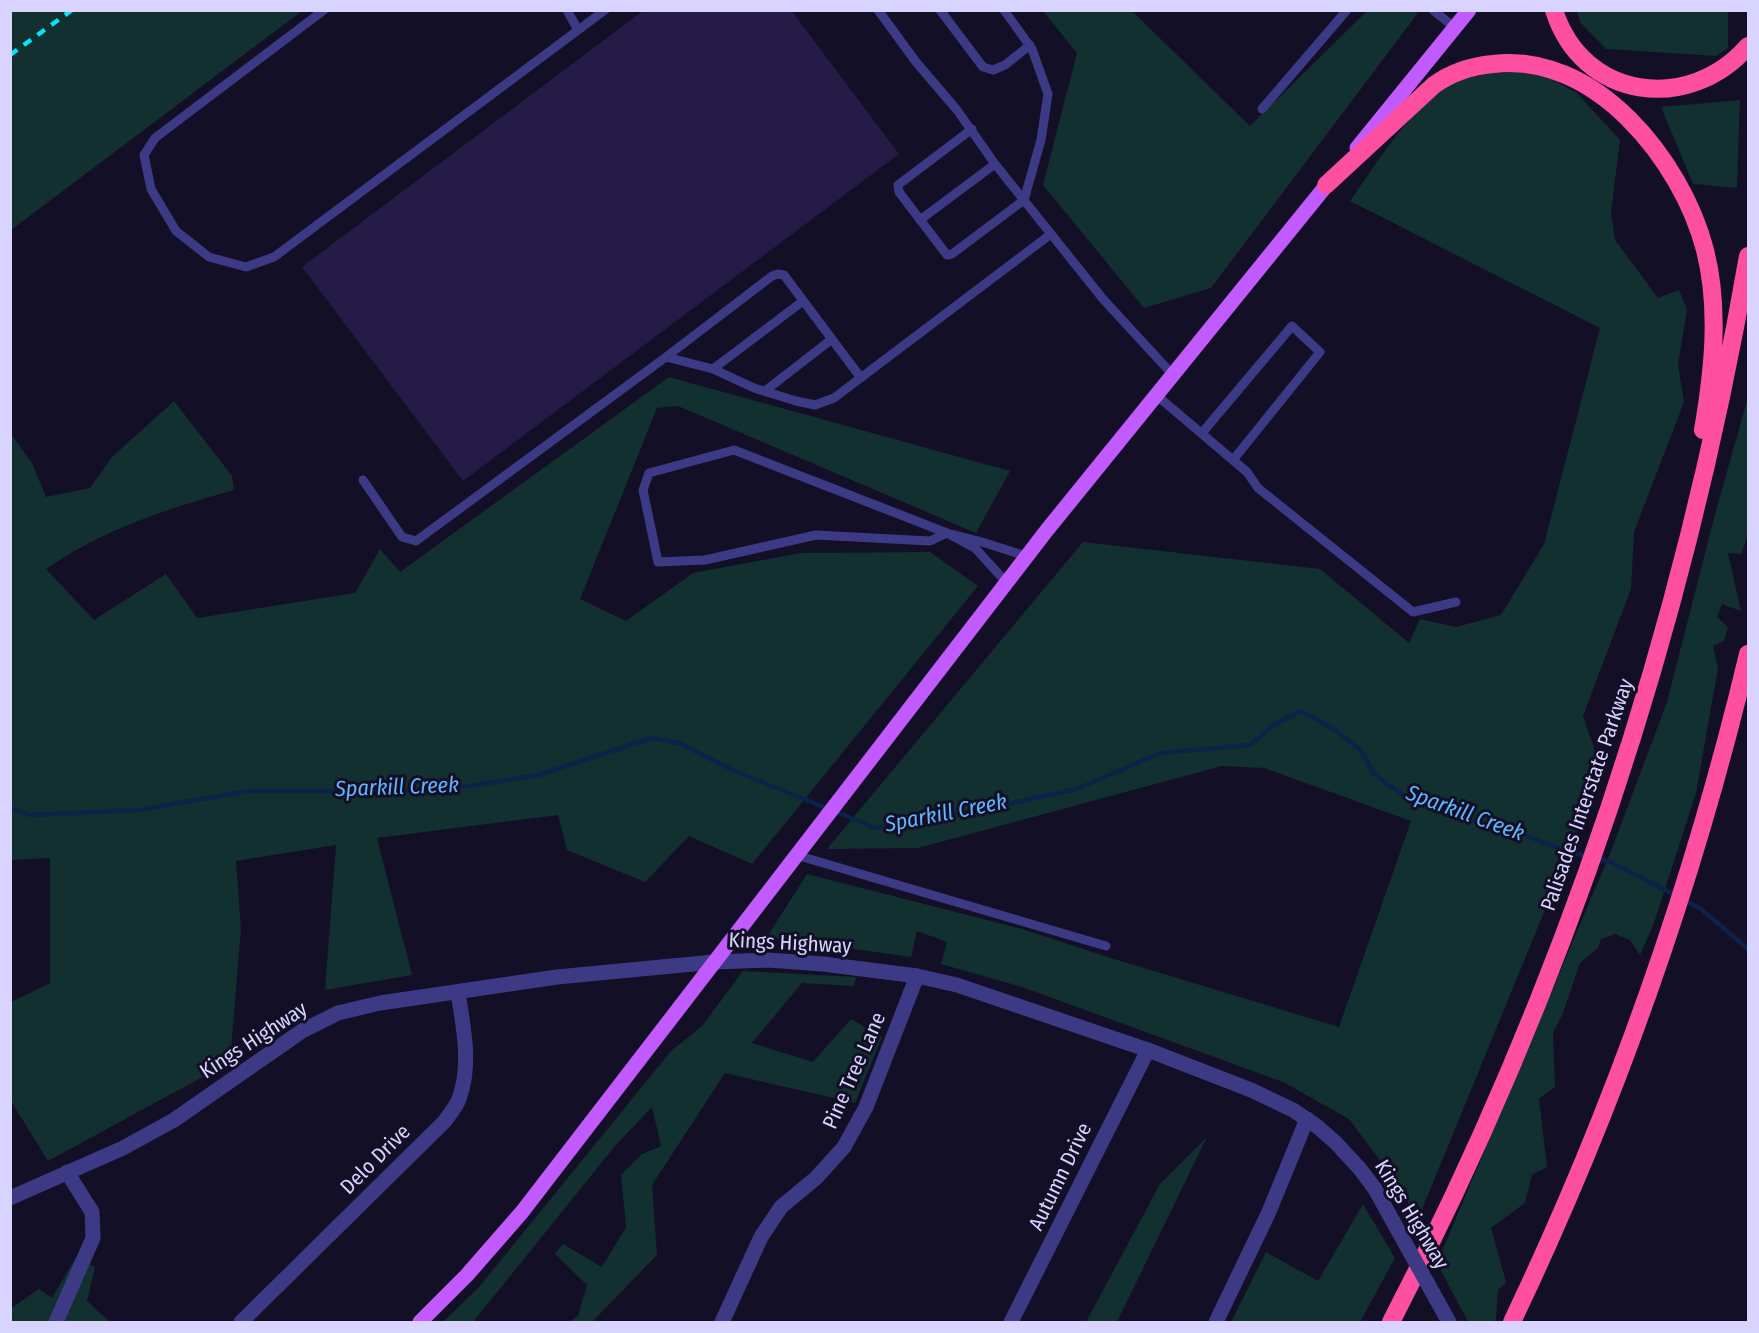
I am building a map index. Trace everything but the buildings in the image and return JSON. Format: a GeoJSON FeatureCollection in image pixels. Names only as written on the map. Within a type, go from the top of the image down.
{"type":"FeatureCollection","features":[{"type":"Feature","properties":{"kind":"highway"},"geometry":{"type":"LineString","coordinates":[[1554,10],[1566,38],[1587,63],[1616,81],[1645,88],[1674,88],[1700,82],[1726,68],[1749,46]]}},
{"type":"Feature","properties":{"kind":"highway"},"geometry":{"type":"LineString","coordinates":[[1326,185],[1434,85],[1457,72],[1491,64],[1512,63],[1537,66],[1576,81],[1611,104],[1651,144],[1675,180],[1695,221],[1708,262],[1713,309],[1709,387],[1670,611]]}},
{"type":"Feature","properties":{"kind":"highway","name":"Palisades Interstate Parkway"},"geometry":{"type":"LineString","coordinates":[[1391,1323],[1436,1233],[1527,1031],[1605,823],[1670,611],[1710,450],[1749,256]]}},
{"type":"Feature","properties":{"kind":"highway"},"geometry":{"type":"LineString","coordinates":[[1512,1323],[1558,1223],[1601,1120],[1671,930],[1722,761],[1749,654]]}},
{"type":"Feature","properties":{"kind":"main road"},"geometry":{"type":"LineString","coordinates":[[420,1323],[467,1275],[522,1212],[1026,556],[1155,394],[1469,10]]}},
{"type":"Feature","properties":{"kind":"street","name":"Kings Highway"},"geometry":{"type":"LineString","coordinates":[[10,1198],[123,1148],[174,1120],[302,1031],[338,1013],[380,1003],[556,977],[714,962],[768,960],[823,964],[917,976],[968,988],[1148,1050],[1265,1096],[1307,1119],[1344,1151],[1375,1189],[1449,1323]]}},
{"type":"Feature","properties":{"kind":"street","name":"Pine Tree Lane"},"geometry":{"type":"LineString","coordinates":[[722,1323],[761,1237],[781,1207],[816,1178],[844,1147],[866,1107],[917,976]]}},
{"type":"Feature","properties":{"kind":"street","name":"Delo Drive"},"geometry":{"type":"LineString","coordinates":[[241,1323],[449,1115],[458,1101],[466,1076],[466,1047],[458,992]]}},
{"type":"Feature","properties":{"kind":"street","name":"Autumn Drive"},"geometry":{"type":"LineString","coordinates":[[1011,1323],[1148,1050]]}},
{"type":"Feature","properties":{"kind":"street"},"geometry":{"type":"LineString","coordinates":[[1216,1323],[1268,1214],[1307,1119]]}},
{"type":"Feature","properties":{"kind":"street"},"geometry":{"type":"LineString","coordinates":[[56,1323],[93,1238],[92,1212],[67,1172]]}},
{"type":"Feature","properties":{"kind":"lane"},"geometry":{"type":"LineString","coordinates":[[324,10],[155,138],[144,155],[151,189],[176,231],[210,257],[246,267],[274,257],[604,10]]}},
{"type":"Feature","properties":{"kind":"lane"},"geometry":{"type":"LineString","coordinates":[[567,10],[578,30]]}},
{"type":"Feature","properties":{"kind":"lane"},"geometry":{"type":"LineString","coordinates":[[878,10],[916,62],[972,129],[995,164],[1103,299],[1172,374]]}},
{"type":"Feature","properties":{"kind":"lane"},"geometry":{"type":"LineString","coordinates":[[940,10],[983,67],[993,70],[1005,65],[1030,45]]}},
{"type":"Feature","properties":{"kind":"lane"},"geometry":{"type":"LineString","coordinates":[[972,129],[898,185],[898,192],[947,255],[952,254],[1024,200],[1041,140],[1048,94],[1030,45],[1004,10]]}},
{"type":"Feature","properties":{"kind":"lane"},"geometry":{"type":"LineString","coordinates":[[1262,109],[1347,10]]}},
{"type":"Feature","properties":{"kind":"lane"},"geometry":{"type":"LineString","coordinates":[[1433,10],[1455,28]]}},
{"type":"Feature","properties":{"kind":"lane"},"geometry":{"type":"LineString","coordinates":[[920,220],[995,164]]}},
{"type":"Feature","properties":{"kind":"lane"},"geometry":{"type":"LineString","coordinates":[[666,357],[713,369],[765,391],[815,405],[834,398],[1051,234]]}},
{"type":"Feature","properties":{"kind":"lane"},"geometry":{"type":"LineString","coordinates":[[363,480],[402,537],[416,541],[772,276],[778,274],[784,275],[861,378]]}},
{"type":"Feature","properties":{"kind":"lane"},"geometry":{"type":"LineString","coordinates":[[713,369],[803,301]]}},
{"type":"Feature","properties":{"kind":"lane"},"geometry":{"type":"LineString","coordinates":[[1202,434],[1292,326],[1320,352],[1233,460]]}},
{"type":"Feature","properties":{"kind":"lane"},"geometry":{"type":"LineString","coordinates":[[765,391],[832,339]]}},
{"type":"Feature","properties":{"kind":"lane"},"geometry":{"type":"LineString","coordinates":[[1155,394],[1247,472],[1258,488],[1413,612],[1456,602]]}},
{"type":"Feature","properties":{"kind":"lane"},"geometry":{"type":"LineString","coordinates":[[947,533],[930,541],[816,535],[705,560],[658,562],[643,490],[649,473],[734,450],[947,533],[1026,556]]}},
{"type":"Feature","properties":{"kind":"lane"},"geometry":{"type":"LineString","coordinates":[[947,533],[975,548],[1006,582]]}},
{"type":"Feature","properties":{"kind":"lane"},"geometry":{"type":"LineString","coordinates":[[796,855],[1106,946]]}},
{"type":"Feature","properties":{"kind":"green space"},"geometry":{"type":"Polygon","coordinates":[[[11,10],[302,10],[302,11],[11,230],[11,10]]]}},
{"type":"Feature","properties":{"kind":"green space"},"geometry":{"type":"Polygon","coordinates":[[[1043,11],[1132,11],[1250,126],[1367,11],[1413,11],[1418,13],[1211,288],[1144,308],[1043,185],[1077,53],[1043,11]]]}},
{"type":"Feature","properties":{"kind":"green space"},"geometry":{"type":"Polygon","coordinates":[[[1577,11],[1728,11],[1728,48],[1716,56],[1606,49],[1580,22],[1577,11]]]}},
{"type":"Feature","properties":{"kind":"green space"},"geometry":{"type":"Polygon","coordinates":[[[1506,70],[1541,74],[1576,92],[1620,140],[1611,212],[1615,240],[1658,298],[1679,290],[1687,309],[1678,365],[1684,402],[1634,532],[1631,589],[1583,716],[1596,754],[1584,815],[1418,1219],[1391,1175],[1349,1119],[1283,1082],[1022,987],[941,964],[947,942],[917,931],[911,957],[767,937],[807,874],[1022,929],[1339,1027],[1411,821],[1264,768],[1222,766],[918,848],[827,849],[1083,542],[1320,569],[1409,643],[1420,619],[1456,627],[1501,615],[1544,544],[1600,328],[1350,201],[1399,132],[1429,100],[1461,80],[1506,70]]]}},
{"type":"Feature","properties":{"kind":"green space"},"geometry":{"type":"Polygon","coordinates":[[[1740,100],[1737,188],[1693,184],[1661,107],[1740,100]]]}},
{"type":"Feature","properties":{"kind":"green space"},"geometry":{"type":"Polygon","coordinates":[[[669,377],[1010,471],[976,533],[678,406],[657,408],[580,599],[626,621],[693,573],[801,553],[930,552],[978,586],[752,864],[689,836],[645,882],[567,850],[558,815],[377,838],[412,975],[325,990],[336,845],[236,861],[241,929],[230,1062],[48,1161],[11,1101],[11,1002],[50,983],[50,858],[11,860],[11,434],[32,463],[46,497],[90,488],[112,457],[174,401],[232,476],[234,490],[185,504],[113,532],[67,555],[46,569],[94,620],[166,574],[197,618],[355,593],[380,549],[400,572],[669,377]]]}},
{"type":"Feature","properties":{"kind":"green space"},"geometry":{"type":"Polygon","coordinates":[[[1748,397],[1748,535],[1741,554],[1728,553],[1741,611],[1722,604],[1717,617],[1728,627],[1724,641],[1713,646],[1718,668],[1696,793],[1654,923],[1640,955],[1630,940],[1615,934],[1601,939],[1598,948],[1580,963],[1563,1013],[1553,1033],[1555,1087],[1539,1099],[1547,1167],[1532,1175],[1525,1203],[1491,1228],[1506,1282],[1498,1290],[1494,1322],[1468,1322],[1437,1263],[1611,851],[1667,702],[1715,514],[1748,397]]]}},
{"type":"Feature","properties":{"kind":"green space"},"geometry":{"type":"Polygon","coordinates":[[[743,971],[857,977],[853,986],[802,983],[752,1043],[813,1062],[851,1019],[882,1037],[855,1103],[725,1073],[652,1185],[657,1255],[592,1322],[569,1322],[578,1316],[587,1285],[555,1254],[563,1244],[602,1267],[626,1227],[621,1175],[642,1154],[661,1146],[652,1107],[615,1146],[473,1322],[443,1322],[479,1287],[671,1051],[702,1026],[743,971]]]}},
{"type":"Feature","properties":{"kind":"green space"},"geometry":{"type":"Polygon","coordinates":[[[1207,1137],[1117,1322],[1086,1322],[1160,1184],[1207,1137]]]}},
{"type":"Feature","properties":{"kind":"green space"},"geometry":{"type":"Polygon","coordinates":[[[1363,1204],[1395,1258],[1360,1322],[1231,1322],[1266,1252],[1318,1281],[1363,1204]]]}},
{"type":"Feature","properties":{"kind":"green space"},"geometry":{"type":"Polygon","coordinates":[[[76,1257],[95,1267],[87,1301],[110,1322],[11,1322],[10,1309],[39,1289],[52,1298],[76,1257]]]}},
{"type":"Feature","properties":{"kind":"waterway","name":"Sparkill Creek"},"geometry":{"type":"LineString","coordinates":[[10,808],[30,815],[140,810],[247,791],[437,791],[538,775],[652,738],[679,743],[732,770],[876,828],[966,813],[1077,789],[1160,753],[1250,745],[1272,726],[1301,711],[1334,729],[1360,750],[1374,774],[1403,795],[1459,816],[1587,856]]}},
{"type":"Feature","properties":{"kind":"waterway","name":"Sparkill Creek"},"geometry":{"type":"LineString","coordinates":[[1595,858],[1611,862],[1677,896]]}},
{"type":"Feature","properties":{"kind":"waterway","name":"Sparkill Creek"},"geometry":{"type":"LineString","coordinates":[[1684,900],[1701,909],[1748,949]]}},
{"type":"Feature","properties":{"kind":"railway"},"geometry":{"type":"LineString","coordinates":[[10,55],[72,10]]}}]}
